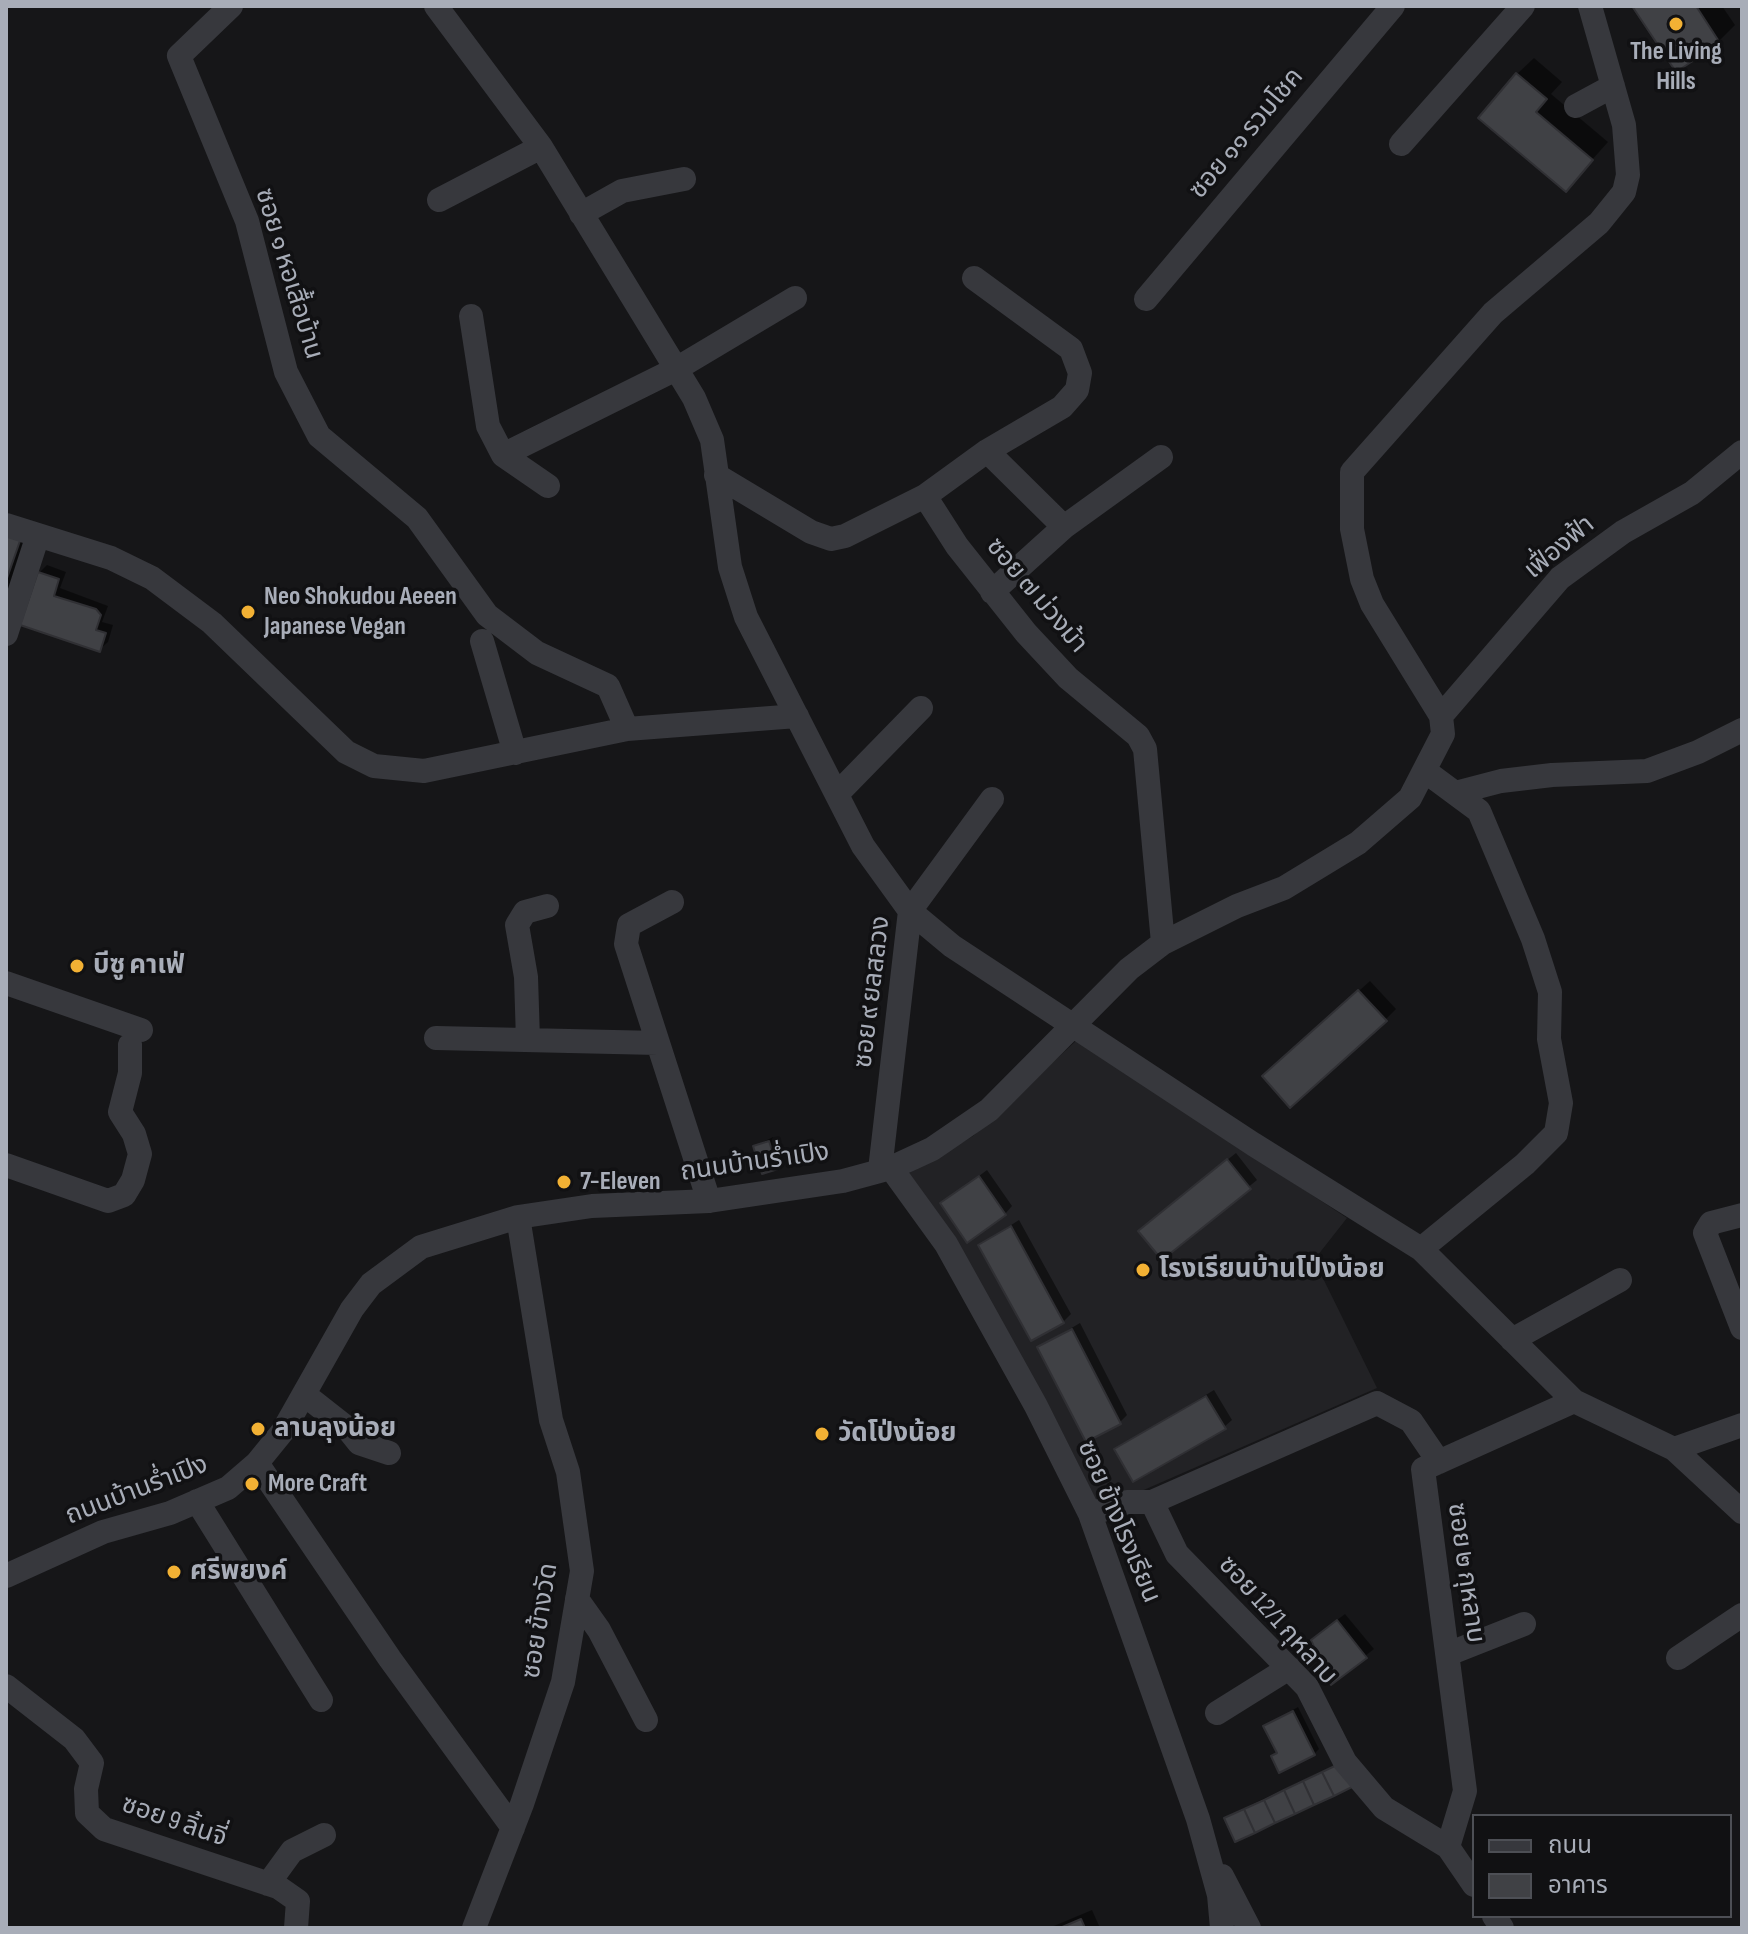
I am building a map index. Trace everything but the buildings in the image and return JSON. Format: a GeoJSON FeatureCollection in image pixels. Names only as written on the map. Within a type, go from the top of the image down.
{"type":"FeatureCollection","features":[{"type":"Feature","properties":{"kind":"street","name":"ซอย ๑ หอเสื้อบ้าน"},"geometry":{"type":"LineString","coordinates":[[231,6],[179,56],[247,221],[286,372],[319,436],[417,518],[487,615],[537,653],[608,686],[627,729]]}},
{"type":"Feature","properties":{"kind":"street"},"geometry":{"type":"LineString","coordinates":[[436,6],[541,147],[694,398],[712,440],[730,567],[746,617],[863,846],[910,911],[952,946],[1253,1144],[1421,1249],[1574,1401],[1674,1449],[1742,1512]]}},
{"type":"Feature","properties":{"kind":"street","name":"ซอย ๑๑ รวมโชค"},"geometry":{"type":"LineString","coordinates":[[1146,299],[1393,6]]}},
{"type":"Feature","properties":{"kind":"street"},"geometry":{"type":"LineString","coordinates":[[1401,144],[1523,6]]}},
{"type":"Feature","properties":{"kind":"street"},"geometry":{"type":"LineString","coordinates":[[1441,716],[1372,604],[1362,579],[1352,529],[1352,472],[1493,313],[1599,223],[1624,192],[1628,175],[1624,125],[1590,6]]}},
{"type":"Feature","properties":{"kind":"street"},"geometry":{"type":"LineString","coordinates":[[1576,106],[1613,86]]}},
{"type":"Feature","properties":{"kind":"street"},"geometry":{"type":"LineString","coordinates":[[439,200],[541,147]]}},
{"type":"Feature","properties":{"kind":"street"},"geometry":{"type":"LineString","coordinates":[[581,214],[622,191],[684,179]]}},
{"type":"Feature","properties":{"kind":"street"},"geometry":{"type":"LineString","coordinates":[[716,475],[811,532],[831,539],[845,536],[925,496],[987,451],[1062,407],[1077,390],[1080,373],[1071,349],[974,278]]}},
{"type":"Feature","properties":{"kind":"street"},"geometry":{"type":"LineString","coordinates":[[503,455],[676,369],[795,298]]}},
{"type":"Feature","properties":{"kind":"street"},"geometry":{"type":"LineString","coordinates":[[471,316],[488,426],[503,455],[548,486]]}},
{"type":"Feature","properties":{"kind":"street"},"geometry":{"type":"LineString","coordinates":[[987,451],[1064,527]]}},
{"type":"Feature","properties":{"kind":"street","name":"เฟื่องฟ้า"},"geometry":{"type":"LineString","coordinates":[[1441,716],[1560,578],[1623,532],[1692,493],[1742,452]]}},
{"type":"Feature","properties":{"kind":"street"},"geometry":{"type":"LineString","coordinates":[[992,592],[1064,527],[1161,457]]}},
{"type":"Feature","properties":{"kind":"street","name":"ซอย ๗ ม่วงม้า"},"geometry":{"type":"LineString","coordinates":[[925,496],[992,592],[1068,678],[1138,736],[1145,749],[1163,943]]}},
{"type":"Feature","properties":{"kind":"street"},"geometry":{"type":"LineString","coordinates":[[6,525],[111,558],[152,578],[212,623],[346,752],[374,766],[424,771],[627,729],[797,716]]}},
{"type":"Feature","properties":{"kind":"street"},"geometry":{"type":"LineString","coordinates":[[6,634],[38,535]]}},
{"type":"Feature","properties":{"kind":"street"},"geometry":{"type":"LineString","coordinates":[[482,641],[515,753]]}},
{"type":"Feature","properties":{"kind":"street"},"geometry":{"type":"LineString","coordinates":[[837,794],[921,708]]}},
{"type":"Feature","properties":{"kind":"street","name":"ถนนบ้านร่ำเปิง"},"geometry":{"type":"LineString","coordinates":[[6,1576],[103,1532],[228,1488],[257,1463],[305,1395],[352,1309],[392,1266],[421,1247],[518,1217],[592,1206],[709,1201],[843,1181],[886,1169],[932,1149],[989,1110],[1129,969],[1163,943],[1284,888],[1358,843],[1410,798],[1443,734],[1441,716]]}},
{"type":"Feature","properties":{"kind":"street"},"geometry":{"type":"LineString","coordinates":[[1455,793],[1501,781],[1552,775],[1647,771],[1698,752],[1742,730]]}},
{"type":"Feature","properties":{"kind":"street"},"geometry":{"type":"LineString","coordinates":[[1421,1249],[1525,1164],[1556,1133],[1561,1103],[1549,1039],[1550,992],[1533,939],[1479,811],[1425,771]]}},
{"type":"Feature","properties":{"kind":"street","name":"ซอย ๙ ยลสลวง"},"geometry":{"type":"LineString","coordinates":[[886,1169],[910,911],[992,799]]}},
{"type":"Feature","properties":{"kind":"street"},"geometry":{"type":"LineString","coordinates":[[672,902],[629,925],[629,962],[709,1201]]}},
{"type":"Feature","properties":{"kind":"street"},"geometry":{"type":"LineString","coordinates":[[528,1040],[526,977],[517,925],[525,912],[547,906]]}},
{"type":"Feature","properties":{"kind":"street"},"geometry":{"type":"LineString","coordinates":[[6,983],[136,1038],[120,1112],[134,1134],[140,1154],[133,1180],[124,1195],[108,1201],[6,1165]]}},
{"type":"Feature","properties":{"kind":"street"},"geometry":{"type":"LineString","coordinates":[[436,1038],[658,1043]]}},
{"type":"Feature","properties":{"kind":"street","name":"ซอย ข้างโรงเรียน"},"geometry":{"type":"LineString","coordinates":[[886,1169],[946,1244],[1036,1406],[1090,1514],[1205,1846],[1219,1895],[1222,1928]]}},
{"type":"Feature","properties":{"kind":"street"},"geometry":{"type":"LineString","coordinates":[[1742,1215],[1711,1223],[1705,1233],[1742,1328]]}},
{"type":"Feature","properties":{"kind":"street","name":"ซอย ข้างวัด"},"geometry":{"type":"LineString","coordinates":[[474,1928],[513,1828],[563,1682],[582,1571],[568,1472],[551,1420],[518,1217]]}},
{"type":"Feature","properties":{"kind":"street"},"geometry":{"type":"LineString","coordinates":[[1512,1340],[1620,1280]]}},
{"type":"Feature","properties":{"kind":"street"},"geometry":{"type":"LineString","coordinates":[[305,1395],[347,1428],[359,1443],[389,1453]]}},
{"type":"Feature","properties":{"kind":"street"},"geometry":{"type":"LineString","coordinates":[[1090,1514],[1127,1502],[1152,1502],[1377,1403],[1411,1421],[1439,1462],[1574,1401]]}},
{"type":"Feature","properties":{"kind":"street"},"geometry":{"type":"LineString","coordinates":[[1674,1449],[1742,1425]]}},
{"type":"Feature","properties":{"kind":"street","name":"ซอย ๒ กุหลาบ"},"geometry":{"type":"LineString","coordinates":[[1439,1462],[1423,1469],[1465,1791],[1448,1847]]}},
{"type":"Feature","properties":{"kind":"street"},"geometry":{"type":"LineString","coordinates":[[257,1463],[390,1659],[513,1828]]}},
{"type":"Feature","properties":{"kind":"street"},"geometry":{"type":"LineString","coordinates":[[197,1501],[321,1700]]}},
{"type":"Feature","properties":{"kind":"street","name":"ซอย 12/1 กุหลาบ"},"geometry":{"type":"LineString","coordinates":[[1152,1502],[1177,1554],[1307,1687],[1345,1762],[1384,1808],[1448,1847]]}},
{"type":"Feature","properties":{"kind":"street"},"geometry":{"type":"LineString","coordinates":[[577,1599],[599,1630],[646,1720]]}},
{"type":"Feature","properties":{"kind":"street"},"geometry":{"type":"LineString","coordinates":[[1678,1658],[1742,1615]]}},
{"type":"Feature","properties":{"kind":"street"},"geometry":{"type":"LineString","coordinates":[[1448,1654],[1524,1624]]}},
{"type":"Feature","properties":{"kind":"street"},"geometry":{"type":"LineString","coordinates":[[1217,1713],[1289,1668]]}},
{"type":"Feature","properties":{"kind":"street","name":"ซอย 9 ลิ้นจี่"},"geometry":{"type":"LineString","coordinates":[[6,1686],[74,1739],[92,1763],[86,1789],[87,1813],[104,1829],[268,1884],[298,1901],[296,1928]]}},
{"type":"Feature","properties":{"kind":"street"},"geometry":{"type":"LineString","coordinates":[[268,1884],[292,1851],[324,1835]]}},
{"type":"Feature","properties":{"kind":"street"},"geometry":{"type":"LineString","coordinates":[[1205,1846],[1249,1928]]}},
{"type":"Feature","properties":{"kind":"street"},"geometry":{"type":"LineString","coordinates":[[1448,1847],[1472,1882]]}},
{"type":"Feature","properties":{"kind":"shaded area","name":"โรงเรียนบ้านโป่งน้อย"},"geometry":{"type":"Polygon","coordinates":[[[1077,1040],[1347,1218],[1314,1260],[1377,1388],[1098,1510],[906,1175],[973,1136],[1077,1040]]]}},
{"type":"Feature","properties":{"kind":"place","name":"The Living Hills"},"geometry":{"type":"Point","coordinates":[1676,24]}},
{"type":"Feature","properties":{"kind":"place","name":"Neo Shokudou Aeeen Japanese Vegan"},"geometry":{"type":"Point","coordinates":[248,612]}},
{"type":"Feature","properties":{"kind":"place","name":"บีซู คาเฟ่"},"geometry":{"type":"Point","coordinates":[77,966]}},
{"type":"Feature","properties":{"kind":"place","name":"7-Eleven"},"geometry":{"type":"Point","coordinates":[564,1182]}},
{"type":"Feature","properties":{"kind":"place","name":"โรงเรียนบ้านโป่งน้อย"},"geometry":{"type":"Point","coordinates":[1143,1270]}},
{"type":"Feature","properties":{"kind":"place","name":"ลาบลุงน้อย"},"geometry":{"type":"Point","coordinates":[258,1429]}},
{"type":"Feature","properties":{"kind":"place","name":"วัดโป่งน้อย"},"geometry":{"type":"Point","coordinates":[822,1434]}},
{"type":"Feature","properties":{"kind":"place","name":"More Craft"},"geometry":{"type":"Point","coordinates":[252,1484]}},
{"type":"Feature","properties":{"kind":"place","name":"ศรีพยงค์"},"geometry":{"type":"Point","coordinates":[174,1572]}}]}
